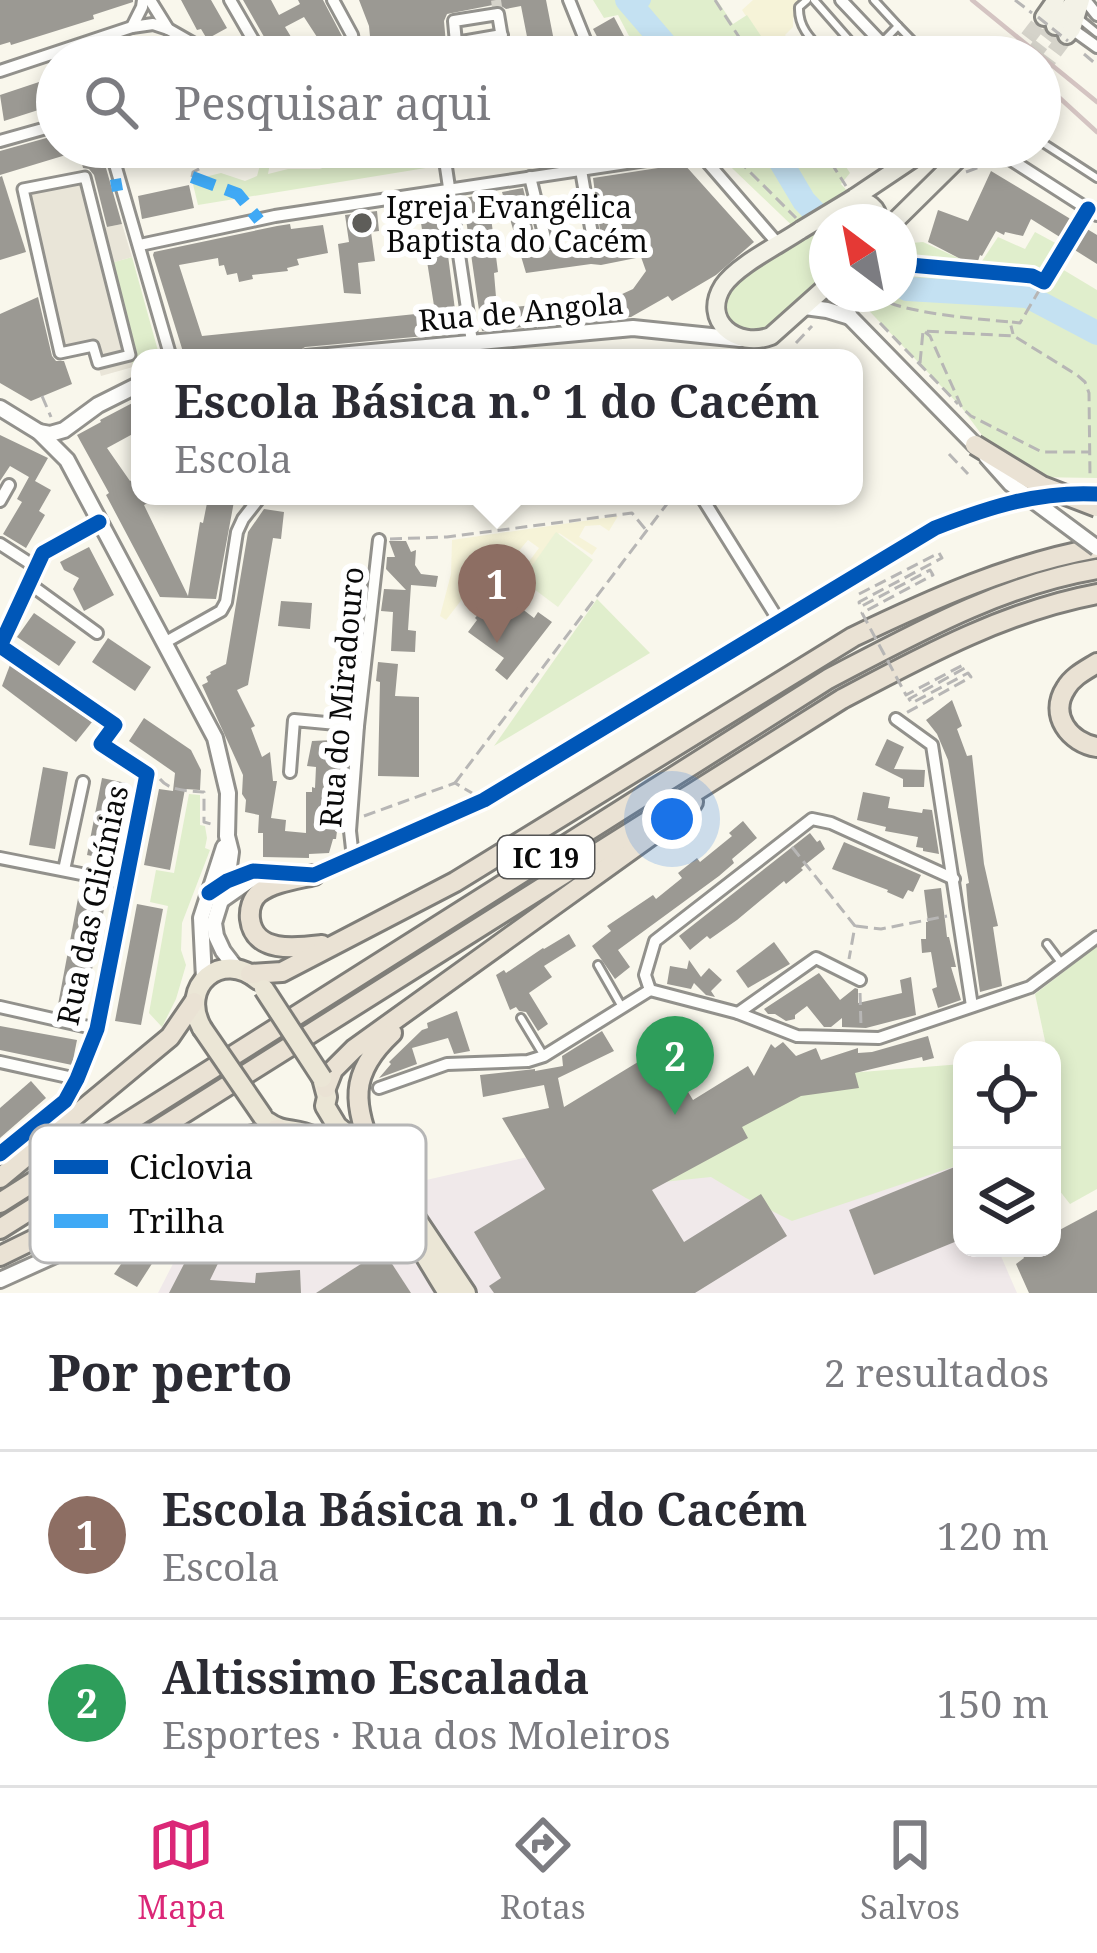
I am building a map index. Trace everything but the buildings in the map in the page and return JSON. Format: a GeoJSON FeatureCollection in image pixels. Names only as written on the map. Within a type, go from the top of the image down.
{"type":"FeatureCollection","features":[{"type":"Feature","properties":{"kind":"highway"},"geometry":{"type":"LineString","coordinates":[[975,445],[1042,486],[1097,507]]}},
{"type":"Feature","properties":{"kind":"highway"},"geometry":{"type":"LineString","coordinates":[[243,971],[282,972],[476,870],[853,637],[1007,572],[1097,548]]}},
{"type":"Feature","properties":{"kind":"highway","name":"IC 19"},"geometry":{"type":"LineString","coordinates":[[123,1125],[828,679],[917,632],[1004,595],[1053,576],[1097,569]]}},
{"type":"Feature","properties":{"kind":"highway","name":"IC 19"},"geometry":{"type":"LineString","coordinates":[[165,1125],[842,699],[926,654],[1013,617],[1097,594]]}},
{"type":"Feature","properties":{"kind":"highway"},"geometry":{"type":"LineString","coordinates":[[1097,663],[1072,680],[1060,708],[1061,720],[1073,738],[1097,747]]}},
{"type":"Feature","properties":{"kind":"highway"},"geometry":{"type":"LineString","coordinates":[[324,1091],[343,1059],[688,809],[707,784]]}},
{"type":"Feature","properties":{"kind":"highway"},"geometry":{"type":"LineString","coordinates":[[314,875],[266,889],[253,900],[251,926],[271,945],[289,950],[338,943]]}},
{"type":"Feature","properties":{"kind":"highway"},"geometry":{"type":"LineString","coordinates":[[363,1125],[359,1088],[363,1071],[380,1045],[434,993]]}},
{"type":"Feature","properties":{"kind":"highway"},"geometry":{"type":"LineString","coordinates":[[64,1125],[170,1037],[194,1002]]}},
{"type":"Feature","properties":{"kind":"highway"},"geometry":{"type":"LineString","coordinates":[[0,1178],[30,1153]]}},
{"type":"Feature","properties":{"kind":"highway","name":"IC 19"},"geometry":{"type":"LineString","coordinates":[[0,1203],[30,1184]]}},
{"type":"Feature","properties":{"kind":"highway","name":"IC 19"},"geometry":{"type":"LineString","coordinates":[[0,1229],[30,1210]]}},
{"type":"Feature","properties":{"kind":"highway"},"geometry":{"type":"LineString","coordinates":[[0,1256],[30,1241]]}},
{"type":"Feature","properties":{"kind":"main road"},"geometry":{"type":"LineString","coordinates":[[1041,17],[1071,11]]}},
{"type":"Feature","properties":{"kind":"main road"},"geometry":{"type":"LineString","coordinates":[[809,303],[772,336],[751,341],[730,333],[718,317],[718,296],[731,277],[899,168]]}},
{"type":"Feature","properties":{"kind":"main road"},"geometry":{"type":"LineString","coordinates":[[913,204],[951,168]]}},
{"type":"Feature","properties":{"kind":"main road"},"geometry":{"type":"LineString","coordinates":[[854,198],[870,204]]}},
{"type":"Feature","properties":{"kind":"main road"},"geometry":{"type":"LineString","coordinates":[[286,1125],[195,1016],[197,989],[219,970],[243,971],[264,989],[340,1125]]}},
{"type":"Feature","properties":{"kind":"main road"},"geometry":{"type":"LineString","coordinates":[[304,1125],[316,1122],[324,1091]]}},
{"type":"Feature","properties":{"kind":"main road"},"geometry":{"type":"LineString","coordinates":[[426,1233],[466,1293]]}},
{"type":"Feature","properties":{"kind":"main road"},"geometry":{"type":"LineString","coordinates":[[426,1258],[448,1293]]}},
{"type":"Feature","properties":{"kind":"street"},"geometry":{"type":"LineString","coordinates":[[132,27],[146,0],[177,36]]}},
{"type":"Feature","properties":{"kind":"street"},"geometry":{"type":"LineString","coordinates":[[230,0],[251,36]]}},
{"type":"Feature","properties":{"kind":"street"},"geometry":{"type":"LineString","coordinates":[[333,0],[352,36]]}},
{"type":"Feature","properties":{"kind":"street"},"geometry":{"type":"LineString","coordinates":[[569,0],[584,36]]}},
{"type":"Feature","properties":{"kind":"street"},"geometry":{"type":"LineString","coordinates":[[841,0],[875,36]]}},
{"type":"Feature","properties":{"kind":"street"},"geometry":{"type":"LineString","coordinates":[[1071,11],[1097,15]]}},
{"type":"Feature","properties":{"kind":"street"},"geometry":{"type":"LineString","coordinates":[[1071,11],[1097,47]]}},
{"type":"Feature","properties":{"kind":"street"},"geometry":{"type":"LineString","coordinates":[[455,36],[454,21],[498,14],[502,35],[496,36]]}},
{"type":"Feature","properties":{"kind":"street"},"geometry":{"type":"LineString","coordinates":[[105,36],[153,23],[168,28]]}},
{"type":"Feature","properties":{"kind":"street"},"geometry":{"type":"LineString","coordinates":[[0,71],[36,59]]}},
{"type":"Feature","properties":{"kind":"street"},"geometry":{"type":"LineString","coordinates":[[0,142],[36,131]]}},
{"type":"Feature","properties":{"kind":"street"},"geometry":{"type":"LineString","coordinates":[[113,168],[169,349]]}},
{"type":"Feature","properties":{"kind":"street"},"geometry":{"type":"LineString","coordinates":[[446,168],[472,342]]}},
{"type":"Feature","properties":{"kind":"street"},"geometry":{"type":"LineString","coordinates":[[140,245],[275,216],[592,168]]}},
{"type":"Feature","properties":{"kind":"street"},"geometry":{"type":"LineString","coordinates":[[712,168],[779,244]]}},
{"type":"Feature","properties":{"kind":"street"},"geometry":{"type":"LineString","coordinates":[[1024,168],[1097,215]]}},
{"type":"Feature","properties":{"kind":"street"},"geometry":{"type":"LineString","coordinates":[[581,170],[592,234]]}},
{"type":"Feature","properties":{"kind":"street"},"geometry":{"type":"LineString","coordinates":[[85,177],[130,355],[98,363],[94,346],[60,353],[23,189],[85,177]]}},
{"type":"Feature","properties":{"kind":"street"},"geometry":{"type":"LineString","coordinates":[[530,177],[546,242]]}},
{"type":"Feature","properties":{"kind":"street"},"geometry":{"type":"LineString","coordinates":[[805,307],[850,317]]}},
{"type":"Feature","properties":{"kind":"street"},"geometry":{"type":"LineString","coordinates":[[848,312],[1011,484],[1097,548]]}},
{"type":"Feature","properties":{"kind":"street","name":"Rua de Angola"},"geometry":{"type":"LineString","coordinates":[[399,349],[633,328],[740,339]]}},
{"type":"Feature","properties":{"kind":"street"},"geometry":{"type":"LineString","coordinates":[[39,432],[56,434],[131,388]]}},
{"type":"Feature","properties":{"kind":"street"},"geometry":{"type":"LineString","coordinates":[[0,408],[39,432],[67,460],[215,738],[228,793],[227,836],[214,899],[215,936],[243,971]]}},
{"type":"Feature","properties":{"kind":"street"},"geometry":{"type":"LineString","coordinates":[[67,460],[67,434],[73,423]]}},
{"type":"Feature","properties":{"kind":"street"},"geometry":{"type":"LineString","coordinates":[[0,500],[9,485]]}},
{"type":"Feature","properties":{"kind":"street"},"geometry":{"type":"LineString","coordinates":[[227,881],[253,871],[314,875],[484,800],[935,528],[1010,501],[1062,492],[1097,494]]}},
{"type":"Feature","properties":{"kind":"street"},"geometry":{"type":"LineString","coordinates":[[164,643],[221,610],[237,532],[254,505]]}},
{"type":"Feature","properties":{"kind":"street"},"geometry":{"type":"LineString","coordinates":[[707,505],[779,621]]}},
{"type":"Feature","properties":{"kind":"street"},"geometry":{"type":"LineString","coordinates":[[0,646],[43,553],[99,521]]}},
{"type":"Feature","properties":{"kind":"street","name":"Rua do Miradouro"},"geometry":{"type":"LineString","coordinates":[[352,858],[358,725],[379,540]]}},
{"type":"Feature","properties":{"kind":"street"},"geometry":{"type":"LineString","coordinates":[[0,544],[34,566]]}},
{"type":"Feature","properties":{"kind":"street"},"geometry":{"type":"LineString","coordinates":[[28,582],[97,633]]}},
{"type":"Feature","properties":{"kind":"street","name":"Rua das Glicínias"},"geometry":{"type":"LineString","coordinates":[[0,646],[115,725],[101,744],[147,774],[97,1030],[65,1101],[36,1125]]}},
{"type":"Feature","properties":{"kind":"street"},"geometry":{"type":"LineString","coordinates":[[901,716],[932,745],[972,1006]]}},
{"type":"Feature","properties":{"kind":"street"},"geometry":{"type":"LineString","coordinates":[[290,772],[294,721],[358,725]]}},
{"type":"Feature","properties":{"kind":"street"},"geometry":{"type":"LineString","coordinates":[[64,870],[83,782]]}},
{"type":"Feature","properties":{"kind":"street"},"geometry":{"type":"LineString","coordinates":[[650,990],[645,975],[655,941],[812,819],[954,878]]}},
{"type":"Feature","properties":{"kind":"street"},"geometry":{"type":"LineString","coordinates":[[204,980],[201,918],[227,881],[231,852],[227,836]]}},
{"type":"Feature","properties":{"kind":"street"},"geometry":{"type":"LineString","coordinates":[[231,852],[253,871]]}},
{"type":"Feature","properties":{"kind":"street"},"geometry":{"type":"LineString","coordinates":[[0,858],[127,883]]}},
{"type":"Feature","properties":{"kind":"street"},"geometry":{"type":"LineString","coordinates":[[214,899],[251,882],[288,881]]}},
{"type":"Feature","properties":{"kind":"street"},"geometry":{"type":"LineString","coordinates":[[379,1088],[447,1064],[528,1061],[544,1056],[650,990],[738,1013],[797,1036],[879,1038],[1030,987],[1097,938]]}},
{"type":"Feature","properties":{"kind":"street"},"geometry":{"type":"LineString","coordinates":[[738,1013],[816,958],[860,980]]}},
{"type":"Feature","properties":{"kind":"street"},"geometry":{"type":"LineString","coordinates":[[0,1007],[97,1030]]}},
{"type":"Feature","properties":{"kind":"street"},"geometry":{"type":"LineString","coordinates":[[0,1062],[77,1079]]}},
{"type":"Feature","properties":{"kind":"street","name":"Rua das Glicínias"},"geometry":{"type":"LineString","coordinates":[[0,1154],[30,1130]]}},
{"type":"Feature","properties":{"kind":"street"},"geometry":{"type":"LineString","coordinates":[[0,1280],[38,1263]]}},
{"type":"Feature","properties":{"kind":"lane"},"geometry":{"type":"LineString","coordinates":[[808,36],[798,20],[799,7],[810,0],[845,36]]}},
{"type":"Feature","properties":{"kind":"lane"},"geometry":{"type":"LineString","coordinates":[[874,0],[908,36]]}},
{"type":"Feature","properties":{"kind":"lane"},"geometry":{"type":"LineString","coordinates":[[1071,11],[1097,33]]}},
{"type":"Feature","properties":{"kind":"lane"},"geometry":{"type":"LineString","coordinates":[[889,36],[898,26]]}},
{"type":"Feature","properties":{"kind":"lane"},"geometry":{"type":"LineString","coordinates":[[1061,155],[1097,178]]}},
{"type":"Feature","properties":{"kind":"lane"},"geometry":{"type":"LineString","coordinates":[[1047,944],[1062,964]]}},
{"type":"Feature","properties":{"kind":"lane"},"geometry":{"type":"LineString","coordinates":[[598,965],[622,1007]]}},
{"type":"Feature","properties":{"kind":"lane"},"geometry":{"type":"LineString","coordinates":[[521,1018],[544,1056]]}},
{"type":"Feature","properties":{"kind":"path"},"geometry":{"type":"LineString","coordinates":[[712,0],[732,36]]}},
{"type":"Feature","properties":{"kind":"path"},"geometry":{"type":"LineString","coordinates":[[712,0],[737,36]]}},
{"type":"Feature","properties":{"kind":"path"},"geometry":{"type":"LineString","coordinates":[[1015,0],[1041,17],[1071,11]]}},
{"type":"Feature","properties":{"kind":"path"},"geometry":{"type":"LineString","coordinates":[[192,177],[204,168]]}},
{"type":"Feature","properties":{"kind":"path"},"geometry":{"type":"LineString","coordinates":[[746,168],[809,230]]}},
{"type":"Feature","properties":{"kind":"path"},"geometry":{"type":"LineString","coordinates":[[809,168],[810,175]]}},
{"type":"Feature","properties":{"kind":"path"},"geometry":{"type":"LineString","coordinates":[[826,168],[854,198]]}},
{"type":"Feature","properties":{"kind":"path"},"geometry":{"type":"LineString","coordinates":[[546,242],[592,234]]}},
{"type":"Feature","properties":{"kind":"path"},"geometry":{"type":"LineString","coordinates":[[917,308],[1020,323],[1038,279],[1054,264]]}},
{"type":"Feature","properties":{"kind":"path"},"geometry":{"type":"LineString","coordinates":[[1010,322],[1014,337]]}},
{"type":"Feature","properties":{"kind":"path"},"geometry":{"type":"LineString","coordinates":[[880,323],[971,416],[1042,452],[1090,452]]}},
{"type":"Feature","properties":{"kind":"path"},"geometry":{"type":"LineString","coordinates":[[796,343],[812,326]]}},
{"type":"Feature","properties":{"kind":"path"},"geometry":{"type":"LineString","coordinates":[[923,331],[1014,337],[1085,382],[1090,477]]}},
{"type":"Feature","properties":{"kind":"path"},"geometry":{"type":"LineString","coordinates":[[920,363],[923,331]]}},
{"type":"Feature","properties":{"kind":"path"},"geometry":{"type":"LineString","coordinates":[[923,331],[930,336],[962,408]]}},
{"type":"Feature","properties":{"kind":"path"},"geometry":{"type":"LineString","coordinates":[[42,396],[51,418]]}},
{"type":"Feature","properties":{"kind":"path"},"geometry":{"type":"LineString","coordinates":[[949,454],[968,475]]}},
{"type":"Feature","properties":{"kind":"path"},"geometry":{"type":"LineString","coordinates":[[351,820],[455,783],[667,505]]}},
{"type":"Feature","properties":{"kind":"path"},"geometry":{"type":"LineString","coordinates":[[379,540],[447,537],[632,513],[647,532]]}},
{"type":"Feature","properties":{"kind":"path"},"geometry":{"type":"LineString","coordinates":[[859,594],[939,554],[942,558],[859,602],[860,607],[930,570],[933,575],[862,613],[906,695],[965,668],[908,699],[912,704],[968,673],[971,677],[901,716]]}},
{"type":"Feature","properties":{"kind":"path"},"geometry":{"type":"LineString","coordinates":[[147,774],[164,784],[204,792],[204,822]]}},
{"type":"Feature","properties":{"kind":"path"},"geometry":{"type":"LineString","coordinates":[[455,783],[484,800]]}},
{"type":"Feature","properties":{"kind":"path"},"geometry":{"type":"LineString","coordinates":[[785,838],[855,926],[881,929],[959,914]]}},
{"type":"Feature","properties":{"kind":"path"},"geometry":{"type":"LineString","coordinates":[[846,972],[855,926]]}},
{"type":"Feature","properties":{"kind":"path"},"geometry":{"type":"LineString","coordinates":[[860,980],[862,1039]]}},
{"type":"Feature","properties":{"kind":"shaded area"},"geometry":{"type":"Polygon","coordinates":[[[753,0],[802,0],[786,36],[759,36],[742,10],[753,0]]]}},
{"type":"Feature","properties":{"kind":"shaded area"},"geometry":{"type":"Polygon","coordinates":[[[85,177],[98,229],[122,224],[132,257],[108,264],[131,368],[101,376],[93,346],[60,353],[23,189],[85,177]]]}},
{"type":"Feature","properties":{"kind":"shaded area"},"geometry":{"type":"Polygon","coordinates":[[[618,516],[609,531],[600,525],[585,526],[579,537],[597,548],[592,555],[559,533],[517,588],[498,574],[502,570],[516,579],[539,548],[528,540],[517,553],[510,549],[500,562],[490,563],[446,620],[440,616],[451,574],[452,540],[618,516]]]}},
{"type":"Feature","properties":{"kind":"shaded area"},"geometry":{"type":"Polygon","coordinates":[[[802,1152],[953,1165],[953,1257],[1001,1257],[1017,1293],[158,1293],[173,1263],[426,1263],[426,1180],[541,1154],[802,1152]]]}},
{"type":"Feature","properties":{"kind":"green space"},"geometry":{"type":"Polygon","coordinates":[[[593,0],[717,0],[733,24],[747,15],[761,36],[629,36],[618,15],[604,18],[593,0]]]}},
{"type":"Feature","properties":{"kind":"green space"},"geometry":{"type":"Polygon","coordinates":[[[259,168],[269,168],[268,174],[288,169],[426,168],[198,205],[192,180],[221,173],[245,181],[257,176],[259,168]]]}},
{"type":"Feature","properties":{"kind":"green space"},"geometry":{"type":"Polygon","coordinates":[[[732,168],[847,168],[850,173],[841,184],[859,204],[809,204],[809,293],[780,320],[752,333],[729,320],[725,306],[727,292],[804,237],[732,168]]]}},
{"type":"Feature","properties":{"kind":"green space"},"geometry":{"type":"Polygon","coordinates":[[[1035,232],[1061,246],[1052,263],[1097,290],[1097,478],[1031,477],[990,446],[962,408],[870,312],[917,312],[917,242],[978,267],[998,237],[1025,249],[1035,232]]]}},
{"type":"Feature","properties":{"kind":"green space"},"geometry":{"type":"Polygon","coordinates":[[[132,257],[158,349],[131,349],[131,359],[107,264],[132,257]]]}},
{"type":"Feature","properties":{"kind":"green space"},"geometry":{"type":"Polygon","coordinates":[[[556,532],[593,560],[558,607],[522,580],[556,532]]]}},
{"type":"Feature","properties":{"kind":"green space"},"geometry":{"type":"Polygon","coordinates":[[[597,599],[650,653],[494,746],[597,599]]]}},
{"type":"Feature","properties":{"kind":"green space"},"geometry":{"type":"Polygon","coordinates":[[[189,794],[200,795],[200,825],[205,826],[205,848],[210,850],[182,923],[186,965],[162,1027],[149,1013],[168,906],[150,902],[156,870],[174,873],[189,794]]]}},
{"type":"Feature","properties":{"kind":"green space"},"geometry":{"type":"Polygon","coordinates":[[[1097,946],[1097,1189],[1070,1204],[1061,1193],[1061,1041],[1045,1041],[1035,994],[1097,946]]]}},
{"type":"Feature","properties":{"kind":"green space"},"geometry":{"type":"Polygon","coordinates":[[[953,1065],[953,1167],[792,1221],[711,1177],[663,1182],[749,1118],[824,1075],[953,1065]]]}},
{"type":"Feature","properties":{"kind":"waterway"},"geometry":{"type":"LineString","coordinates":[[627,0],[658,36]]}},
{"type":"Feature","properties":{"kind":"waterway"},"geometry":{"type":"LineString","coordinates":[[635,11],[644,0]]}},
{"type":"Feature","properties":{"kind":"waterway"},"geometry":{"type":"LineString","coordinates":[[784,168],[809,206]]}},
{"type":"Feature","properties":{"kind":"waterway"},"geometry":{"type":"LineString","coordinates":[[917,290],[1027,296],[1097,333]]}},
{"type":"Feature","properties":{"kind":"tunnel"},"geometry":{"type":"LineString","coordinates":[[496,0],[498,14]]}},
{"type":"Feature","properties":{"kind":"tunnel"},"geometry":{"type":"LineString","coordinates":[[1029,36],[1044,17]]}},
{"type":"Feature","properties":{"kind":"tunnel"},"geometry":{"type":"LineString","coordinates":[[1047,36],[1055,26]]}},
{"type":"Feature","properties":{"kind":"tunnel"},"geometry":{"type":"LineString","coordinates":[[1061,43],[1067,35]]}},
{"type":"Feature","properties":{"kind":"railway"},"geometry":{"type":"LineString","coordinates":[[972,0],[1016,36]]}},
{"type":"Feature","properties":{"kind":"railway"},"geometry":{"type":"LineString","coordinates":[[1061,73],[1097,102]]}},
{"type":"Feature","properties":{"kind":"railway"},"geometry":{"type":"LineString","coordinates":[[1061,99],[1097,132]]}},
{"type":"Feature","properties":{"kind":"marked path"},"geometry":{"type":"LineString","coordinates":[[192,177],[238,194],[259,220]]}},
{"type":"Feature","properties":{"kind":"marked path"},"geometry":{"type":"LineString","coordinates":[[111,186],[122,184]]}},
{"type":"Feature","properties":{"kind":"cycle path"},"geometry":{"type":"LineString","coordinates":[[917,266],[1032,276],[1044,282],[1088,209]]}},
{"type":"Feature","properties":{"kind":"cycle path"},"geometry":{"type":"LineString","coordinates":[[209,893],[253,871],[314,875],[484,800],[935,528],[1014,502],[1097,494]]}},
{"type":"Feature","properties":{"kind":"cycle path"},"geometry":{"type":"LineString","coordinates":[[36,1125],[65,1101],[97,1029],[147,774],[101,744],[115,725],[0,646],[43,553],[99,522]]}},
{"type":"Feature","properties":{"kind":"cycle path"},"geometry":{"type":"LineString","coordinates":[[0,1154],[30,1130]]}},
{"type":"Feature","properties":{"kind":"place","name":"Igreja Evangélica Baptista do Cacém"},"geometry":{"type":"Point","coordinates":[362,223]}},
{"type":"Feature","properties":{"kind":"place","name":"Escola Básica n.º 1 do Cacém"},"geometry":{"type":"Point","coordinates":[497,643]}},
{"type":"Feature","properties":{"kind":"place","name":"Altissimo Escalada"},"geometry":{"type":"Point","coordinates":[675,1115]}}]}
